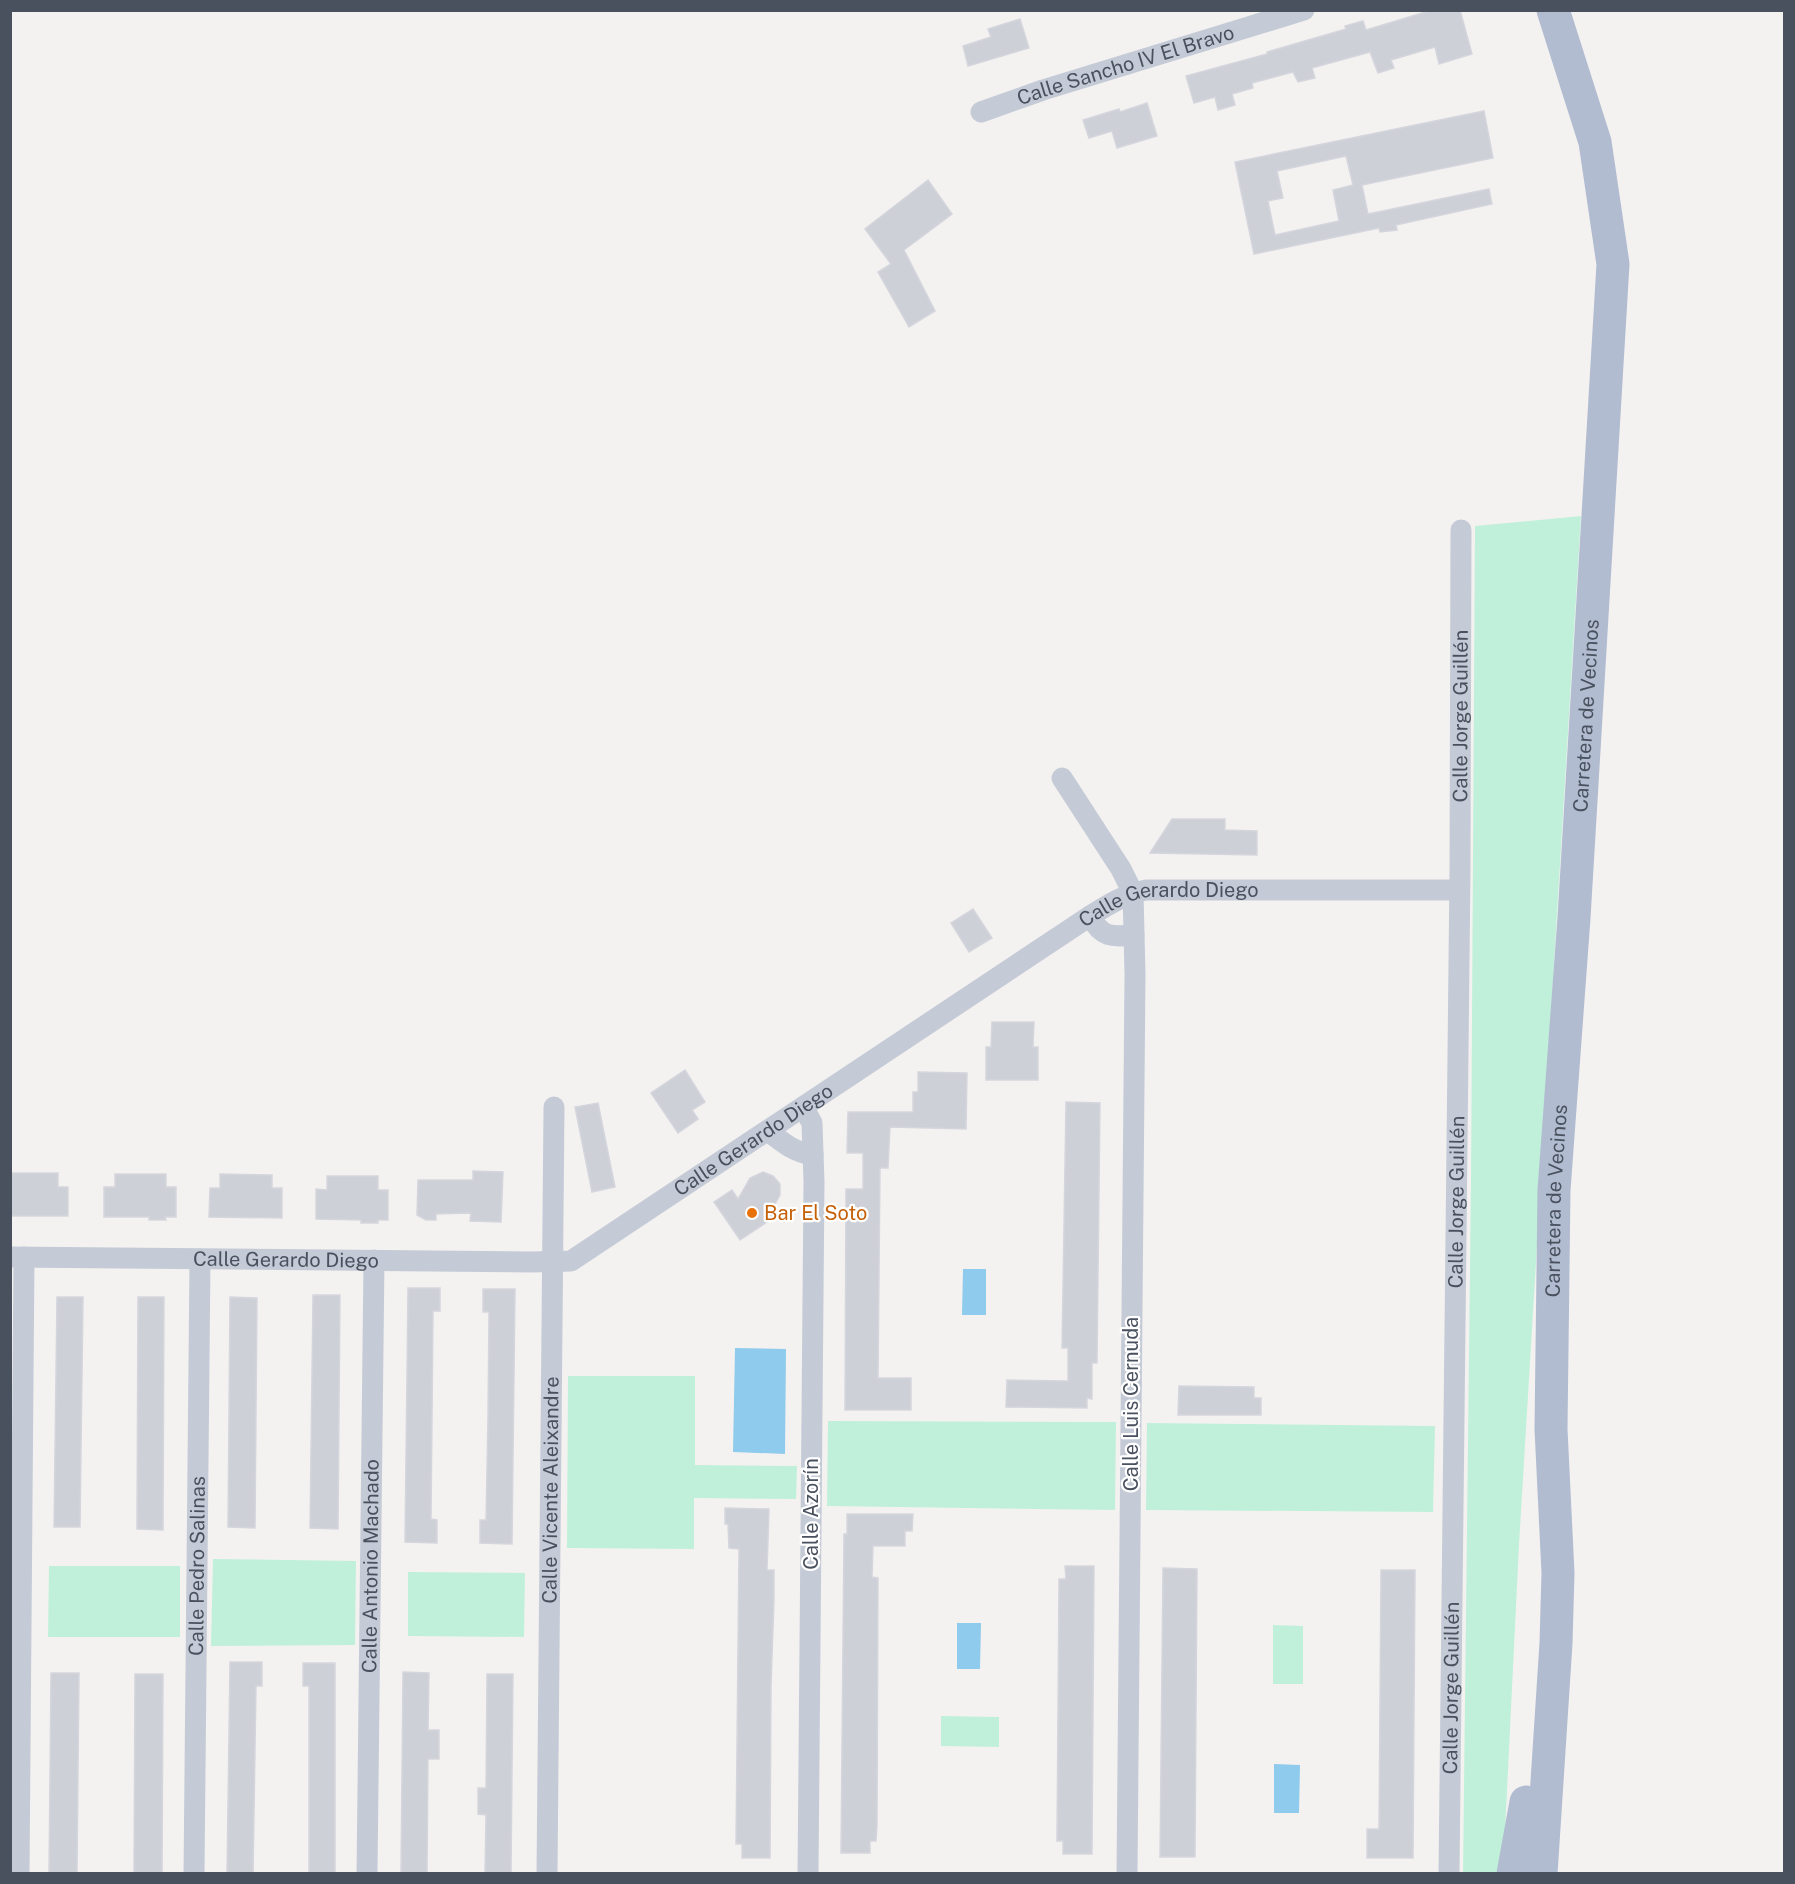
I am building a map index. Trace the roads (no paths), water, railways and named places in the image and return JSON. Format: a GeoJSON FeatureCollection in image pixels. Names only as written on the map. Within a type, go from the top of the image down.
{"type":"FeatureCollection","features":[{"type":"Feature","properties":{"kind":"main road","name":"Carretera de Vecinos"},"geometry":{"type":"LineString","coordinates":[[1537,1798],[1542,1504],[1551,1429],[1554,1190],[1580,813],[1613,264],[1595,142],[1553,10]]}},
{"type":"Feature","properties":{"kind":"main road"},"geometry":{"type":"LineString","coordinates":[[1513,1874],[1537,1798]]}},
{"type":"Feature","properties":{"kind":"main road"},"geometry":{"type":"LineString","coordinates":[[1521,1874],[1537,1798]]}},
{"type":"Feature","properties":{"kind":"main road"},"geometry":{"type":"LineString","coordinates":[[1530,1874],[1537,1798]]}},
{"type":"Feature","properties":{"kind":"main road"},"geometry":{"type":"LineString","coordinates":[[1537,1798],[1541,1874]]}},
{"type":"Feature","properties":{"kind":"street","name":"Calle Sancho IV El Bravo"},"geometry":{"type":"LineString","coordinates":[[981,112],[1043,90],[1304,10]]}},
{"type":"Feature","properties":{"kind":"street","name":"Calle Jorge Guillén"},"geometry":{"type":"LineString","coordinates":[[1449,1874],[1460,890],[1461,530]]}},
{"type":"Feature","properties":{"kind":"street","name":"Calle Luis Cernuda"},"geometry":{"type":"LineString","coordinates":[[1062,778],[1120,869],[1132,893],[1134,935],[1127,1874]]}},
{"type":"Feature","properties":{"kind":"street","name":"Calle Gerardo Diego"},"geometry":{"type":"LineString","coordinates":[[17,1257],[571,1261],[1090,916],[1132,893],[1146,890],[1460,890]]}},
{"type":"Feature","properties":{"kind":"street"},"geometry":{"type":"LineString","coordinates":[[1090,916],[1097,929],[1113,936],[1134,935]]}},
{"type":"Feature","properties":{"kind":"street","name":"Calle Vicente Aleixandre"},"geometry":{"type":"LineString","coordinates":[[547,1874],[554,1107]]}},
{"type":"Feature","properties":{"kind":"street","name":"Calle Azorín"},"geometry":{"type":"LineString","coordinates":[[803,1107],[812,1122],[813,1155],[808,1874]]}},
{"type":"Feature","properties":{"kind":"street"},"geometry":{"type":"LineString","coordinates":[[768,1131],[798,1153],[813,1155]]}},
{"type":"Feature","properties":{"kind":"street"},"geometry":{"type":"LineString","coordinates":[[17,1257],[19,1874]]}},
{"type":"Feature","properties":{"kind":"street","name":"Calle Pedro Salinas"},"geometry":{"type":"LineString","coordinates":[[194,1874],[200,1258]]}},
{"type":"Feature","properties":{"kind":"street","name":"Calle Antonio Machado"},"geometry":{"type":"LineString","coordinates":[[367,1874],[374,1260]]}},
{"type":"Feature","properties":{"kind":"water"},"geometry":{"type":"Polygon","coordinates":[[[963,1269],[986,1269],[986,1315],[962,1315],[963,1269]]]}},
{"type":"Feature","properties":{"kind":"water"},"geometry":{"type":"Polygon","coordinates":[[[735,1348],[786,1349],[785,1454],[733,1452],[735,1348]]]}},
{"type":"Feature","properties":{"kind":"water"},"geometry":{"type":"Polygon","coordinates":[[[957,1623],[981,1623],[980,1669],[957,1669],[957,1623]]]}},
{"type":"Feature","properties":{"kind":"water"},"geometry":{"type":"Polygon","coordinates":[[[1274,1764],[1300,1765],[1299,1813],[1274,1813],[1274,1764]]]}},
{"type":"Feature","properties":{"kind":"place","name":"Bar El Soto"},"geometry":{"type":"Point","coordinates":[752,1213]}}]}
